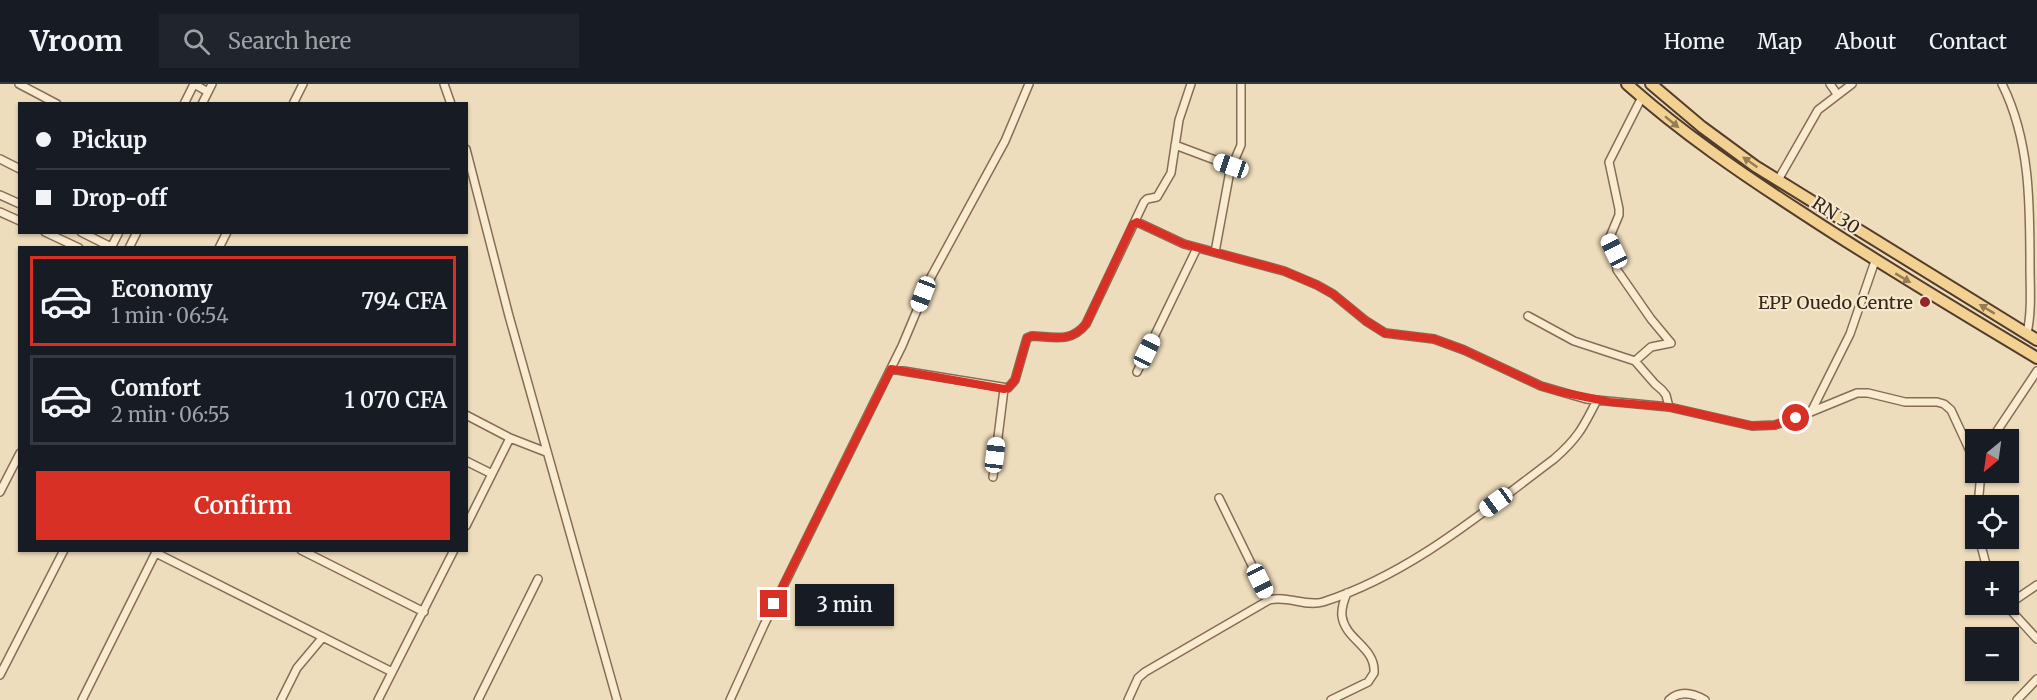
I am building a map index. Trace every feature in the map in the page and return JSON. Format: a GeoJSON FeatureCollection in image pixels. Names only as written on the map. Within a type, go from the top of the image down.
{"type":"FeatureCollection","features":[{"type":"Feature","properties":{"kind":"main road","name":"RN 30"},"geometry":{"type":"LineString","coordinates":[[1627,84],[1693,139],[1746,176],[1875,261],[2037,358]]}},
{"type":"Feature","properties":{"kind":"main road","name":"RN 30"},"geometry":{"type":"LineString","coordinates":[[1651,84],[1702,127],[1778,180],[2037,340]]}},
{"type":"Feature","properties":{"kind":"street"},"geometry":{"type":"LineString","coordinates":[[19,84],[53,102]]}},
{"type":"Feature","properties":{"kind":"street"},"geometry":{"type":"LineString","coordinates":[[185,102],[194,84],[208,92]]}},
{"type":"Feature","properties":{"kind":"street"},"geometry":{"type":"LineString","coordinates":[[203,102],[212,84]]}},
{"type":"Feature","properties":{"kind":"street"},"geometry":{"type":"LineString","coordinates":[[294,102],[303,84]]}},
{"type":"Feature","properties":{"kind":"street"},"geometry":{"type":"LineString","coordinates":[[444,84],[450,102]]}},
{"type":"Feature","properties":{"kind":"street"},"geometry":{"type":"LineString","coordinates":[[730,700],[764,625],[902,346],[931,277],[1005,141],[1029,84]]}},
{"type":"Feature","properties":{"kind":"street"},"geometry":{"type":"LineString","coordinates":[[891,369],[1004,389],[1012,386],[1015,380],[1027,338],[1032,336],[1071,337],[1078,333],[1086,324],[1133,224],[1137,222],[1144,202],[1157,196],[1169,176],[1179,120],[1191,84]]}},
{"type":"Feature","properties":{"kind":"street"},"geometry":{"type":"LineString","coordinates":[[1215,252],[1231,166],[1242,139],[1241,84]]}},
{"type":"Feature","properties":{"kind":"street"},"geometry":{"type":"LineString","coordinates":[[1830,84],[1837,94]]}},
{"type":"Feature","properties":{"kind":"street"},"geometry":{"type":"LineString","coordinates":[[1778,180],[1818,110],[1852,84]]}},
{"type":"Feature","properties":{"kind":"street"},"geometry":{"type":"LineString","coordinates":[[2001,84],[2011,103],[2025,158],[2029,196],[2031,319],[2027,333]]}},
{"type":"Feature","properties":{"kind":"street"},"geometry":{"type":"LineString","coordinates":[[1635,361],[1651,347],[1671,343],[1651,320],[1617,270],[1614,251],[1609,239],[1619,215],[1609,162],[1642,97]]}},
{"type":"Feature","properties":{"kind":"street"},"geometry":{"type":"LineString","coordinates":[[1175,145],[1231,166]]}},
{"type":"Feature","properties":{"kind":"street"},"geometry":{"type":"LineString","coordinates":[[468,157],[546,452],[617,700]]}},
{"type":"Feature","properties":{"kind":"street"},"geometry":{"type":"LineString","coordinates":[[0,159],[18,168]]}},
{"type":"Feature","properties":{"kind":"street"},"geometry":{"type":"LineString","coordinates":[[0,195],[18,203]]}},
{"type":"Feature","properties":{"kind":"street"},"geometry":{"type":"LineString","coordinates":[[0,212],[18,220]]}},
{"type":"Feature","properties":{"kind":"street"},"geometry":{"type":"LineString","coordinates":[[1137,222],[1184,244],[1284,271],[1333,294],[1366,321],[1385,333],[1434,339],[1464,350],[1541,386],[1597,400],[1669,407],[1752,426],[1775,425],[1857,393],[1868,393],[1905,402],[1944,404],[1951,410],[1965,440]]}},
{"type":"Feature","properties":{"kind":"street"},"geometry":{"type":"LineString","coordinates":[[49,234],[74,246]]}},
{"type":"Feature","properties":{"kind":"street"},"geometry":{"type":"LineString","coordinates":[[85,234],[110,246]]}},
{"type":"Feature","properties":{"kind":"street"},"geometry":{"type":"LineString","coordinates":[[1137,372],[1197,248]]}},
{"type":"Feature","properties":{"kind":"street"},"geometry":{"type":"LineString","coordinates":[[1812,410],[1850,334],[1875,261]]}},
{"type":"Feature","properties":{"kind":"street"},"geometry":{"type":"LineString","coordinates":[[1528,316],[1574,341],[1635,361],[1666,395],[1669,407]]}},
{"type":"Feature","properties":{"kind":"street"},"geometry":{"type":"LineString","coordinates":[[1998,429],[2037,371]]}},
{"type":"Feature","properties":{"kind":"street"},"geometry":{"type":"LineString","coordinates":[[993,477],[1004,389]]}},
{"type":"Feature","properties":{"kind":"street"},"geometry":{"type":"LineString","coordinates":[[1128,700],[1138,678],[1145,672],[1269,600],[1283,599],[1317,603],[1379,580],[1434,548],[1554,459],[1572,443],[1581,432],[1597,400]]}},
{"type":"Feature","properties":{"kind":"street"},"geometry":{"type":"LineString","coordinates":[[468,416],[510,438],[546,452]]}},
{"type":"Feature","properties":{"kind":"street"},"geometry":{"type":"LineString","coordinates":[[468,522],[510,438]]}},
{"type":"Feature","properties":{"kind":"street"},"geometry":{"type":"LineString","coordinates":[[0,492],[18,457]]}},
{"type":"Feature","properties":{"kind":"street"},"geometry":{"type":"LineString","coordinates":[[468,462],[492,474]]}},
{"type":"Feature","properties":{"kind":"street"},"geometry":{"type":"LineString","coordinates":[[1219,498],[1269,600]]}},
{"type":"Feature","properties":{"kind":"street"},"geometry":{"type":"LineString","coordinates":[[0,675],[63,552]]}},
{"type":"Feature","properties":{"kind":"street"},"geometry":{"type":"LineString","coordinates":[[82,700],[157,552],[392,672]]}},
{"type":"Feature","properties":{"kind":"street"},"geometry":{"type":"LineString","coordinates":[[305,552],[424,612]]}},
{"type":"Feature","properties":{"kind":"street"},"geometry":{"type":"LineString","coordinates":[[378,700],[453,552]]}},
{"type":"Feature","properties":{"kind":"street"},"geometry":{"type":"LineString","coordinates":[[478,700],[538,579]]}},
{"type":"Feature","properties":{"kind":"street"},"geometry":{"type":"LineString","coordinates":[[2019,597],[2037,585]]}},
{"type":"Feature","properties":{"kind":"street"},"geometry":{"type":"LineString","coordinates":[[1331,700],[1368,681],[1374,673],[1372,658],[1349,632],[1341,616],[1347,593]]}},
{"type":"Feature","properties":{"kind":"street"},"geometry":{"type":"LineString","coordinates":[[2015,615],[2037,639]]}},
{"type":"Feature","properties":{"kind":"street"},"geometry":{"type":"LineString","coordinates":[[280,700],[297,668],[323,637]]}},
{"type":"Feature","properties":{"kind":"street"},"geometry":{"type":"LineString","coordinates":[[2017,700],[2037,679]]}},
{"type":"Feature","properties":{"kind":"street"},"geometry":{"type":"LineString","coordinates":[[1669,700],[1674,695],[1683,693],[1695,694],[1705,700]]}},
{"type":"Feature","properties":{"kind":"place","name":"EPP Ouedo Centre"},"geometry":{"type":"Point","coordinates":[1925,302]}},
{"type":"Feature","properties":{"kind":"route"},"geometry":{"type":"LineString","coordinates":[[774,604],[891,369],[1004,389],[1012,386],[1027,338],[1032,336],[1071,337],[1086,324],[1134,222],[1184,244],[1284,271],[1317,285],[1346,303],[1366,321],[1385,333],[1434,339],[1503,367],[1541,386],[1561,392],[1586,399],[1669,407],[1752,426],[1775,425],[1796,418]]}}]}
